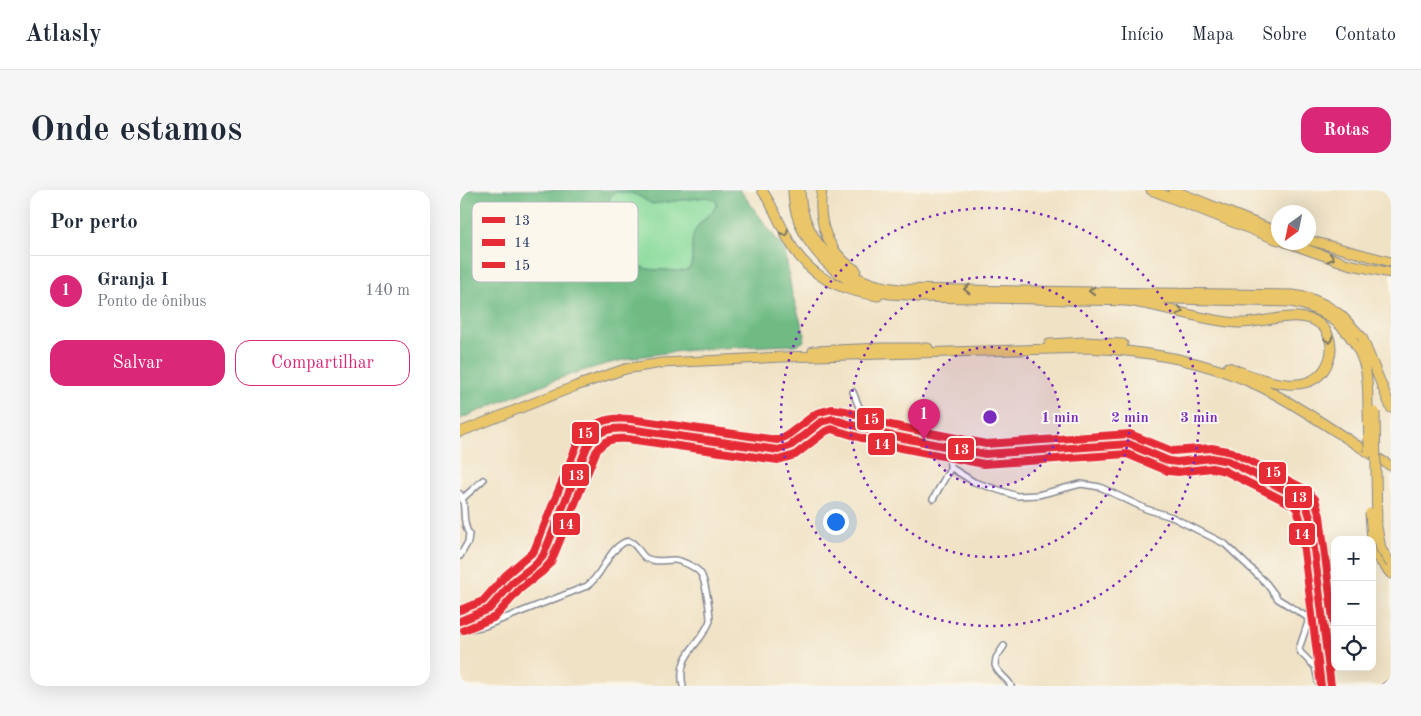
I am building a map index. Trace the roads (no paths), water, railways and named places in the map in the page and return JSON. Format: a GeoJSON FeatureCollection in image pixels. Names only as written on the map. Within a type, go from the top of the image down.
{"type":"FeatureCollection","features":[{"type":"Feature","properties":{"kind":"highway"},"geometry":{"type":"LineString","coordinates":[[762,190],[790,243],[802,261],[827,281],[840,288],[857,293],[882,297],[912,298],[916,296]]}},
{"type":"Feature","properties":{"kind":"highway"},"geometry":{"type":"LineString","coordinates":[[793,190],[798,218],[818,254],[830,267],[847,279],[868,289],[889,294],[916,296],[1011,294],[1293,295],[1310,298],[1326,305],[1341,316],[1362,337],[1391,408]]}},
{"type":"Feature","properties":{"kind":"highway"},"geometry":{"type":"LineString","coordinates":[[800,190],[810,232],[820,247],[845,271],[866,282],[885,287],[1124,301],[1203,318],[1232,322],[1265,321],[1295,316],[1306,317],[1323,327],[1329,338],[1331,348],[1330,358],[1326,367],[1315,378],[1301,384],[1284,384],[1255,377],[1192,356],[1159,349],[1096,342],[1039,345]]}},
{"type":"Feature","properties":{"kind":"highway"},"geometry":{"type":"LineString","coordinates":[[822,190],[820,215],[824,232],[834,251],[849,266],[868,277],[885,283],[923,288]]}},
{"type":"Feature","properties":{"kind":"highway"},"geometry":{"type":"LineString","coordinates":[[1151,190],[1271,237]]}},
{"type":"Feature","properties":{"kind":"highway"},"geometry":{"type":"LineString","coordinates":[[1173,190],[1271,229]]}},
{"type":"Feature","properties":{"kind":"highway"},"geometry":{"type":"LineString","coordinates":[[1316,242],[1391,262]]}},
{"type":"Feature","properties":{"kind":"highway"},"geometry":{"type":"LineString","coordinates":[[1308,250],[1348,264],[1391,273]]}},
{"type":"Feature","properties":{"kind":"highway"},"geometry":{"type":"LineString","coordinates":[[1097,300],[1134,298],[1291,302],[1308,305],[1336,322],[1350,336],[1361,355],[1366,374],[1371,410],[1377,527],[1381,549],[1391,564]]}},
{"type":"Feature","properties":{"kind":"highway"},"geometry":{"type":"LineString","coordinates":[[1356,332],[1371,373],[1372,536]]}},
{"type":"Feature","properties":{"kind":"highway"},"geometry":{"type":"LineString","coordinates":[[460,427],[574,381],[624,365],[662,359],[863,348],[1087,344],[1143,349],[1219,366],[1281,394],[1328,420],[1391,461]]}},
{"type":"Feature","properties":{"kind":"highway"},"geometry":{"type":"LineString","coordinates":[[460,432],[576,386],[625,369],[662,363],[783,357],[1087,348],[1157,354],[1229,373],[1260,387],[1322,423],[1391,468]]}},
{"type":"Feature","properties":{"kind":"highway"},"geometry":{"type":"LineString","coordinates":[[1376,553],[1391,574]]}},
{"type":"Feature","properties":{"kind":"main road"},"geometry":{"type":"LineString","coordinates":[[460,621],[488,609],[513,582],[543,556],[589,443],[602,430],[615,428],[782,450],[793,444],[821,422],[832,419],[879,433],[976,453],[992,454],[1129,444],[1169,461],[1177,462],[1212,458],[1228,461],[1290,491],[1303,500],[1309,512],[1331,686]]}},
{"type":"Feature","properties":{"kind":"street"},"geometry":{"type":"LineString","coordinates":[[843,421],[878,422],[881,420],[881,418],[858,406],[853,392]]}},
{"type":"Feature","properties":{"kind":"street"},"geometry":{"type":"LineString","coordinates":[[944,447],[950,467],[974,482],[1017,496],[1038,495],[1081,484],[1095,485],[1146,508],[1172,517],[1225,544],[1266,583],[1278,599],[1307,617],[1308,624],[1299,649],[1302,655],[1315,667],[1319,686]]}},
{"type":"Feature","properties":{"kind":"street"},"geometry":{"type":"LineString","coordinates":[[933,499],[950,467]]}},
{"type":"Feature","properties":{"kind":"street"},"geometry":{"type":"LineString","coordinates":[[460,556],[468,542],[469,534],[464,524],[461,496],[483,480]]}},
{"type":"Feature","properties":{"kind":"street"},"geometry":{"type":"LineString","coordinates":[[460,631],[485,626],[587,586],[596,579],[612,554],[623,543],[629,541],[634,543],[640,553],[647,559],[656,561],[677,560],[695,568],[702,575],[710,621],[685,658],[682,673],[684,686]]}},
{"type":"Feature","properties":{"kind":"street"},"geometry":{"type":"LineString","coordinates":[[1326,651],[1331,644]]}},
{"type":"Feature","properties":{"kind":"street"},"geometry":{"type":"LineString","coordinates":[[1004,646],[994,665],[1012,686]]}},
{"type":"Feature","properties":{"kind":"street"},"geometry":{"type":"LineString","coordinates":[[1324,686],[1329,674]]}},
{"type":"Feature","properties":{"kind":"street"},"geometry":{"type":"LineString","coordinates":[[1385,686],[1391,682]]}},
{"type":"Feature","properties":{"kind":"place","name":"Granja I"},"geometry":{"type":"Point","coordinates":[924,440]}}]}
